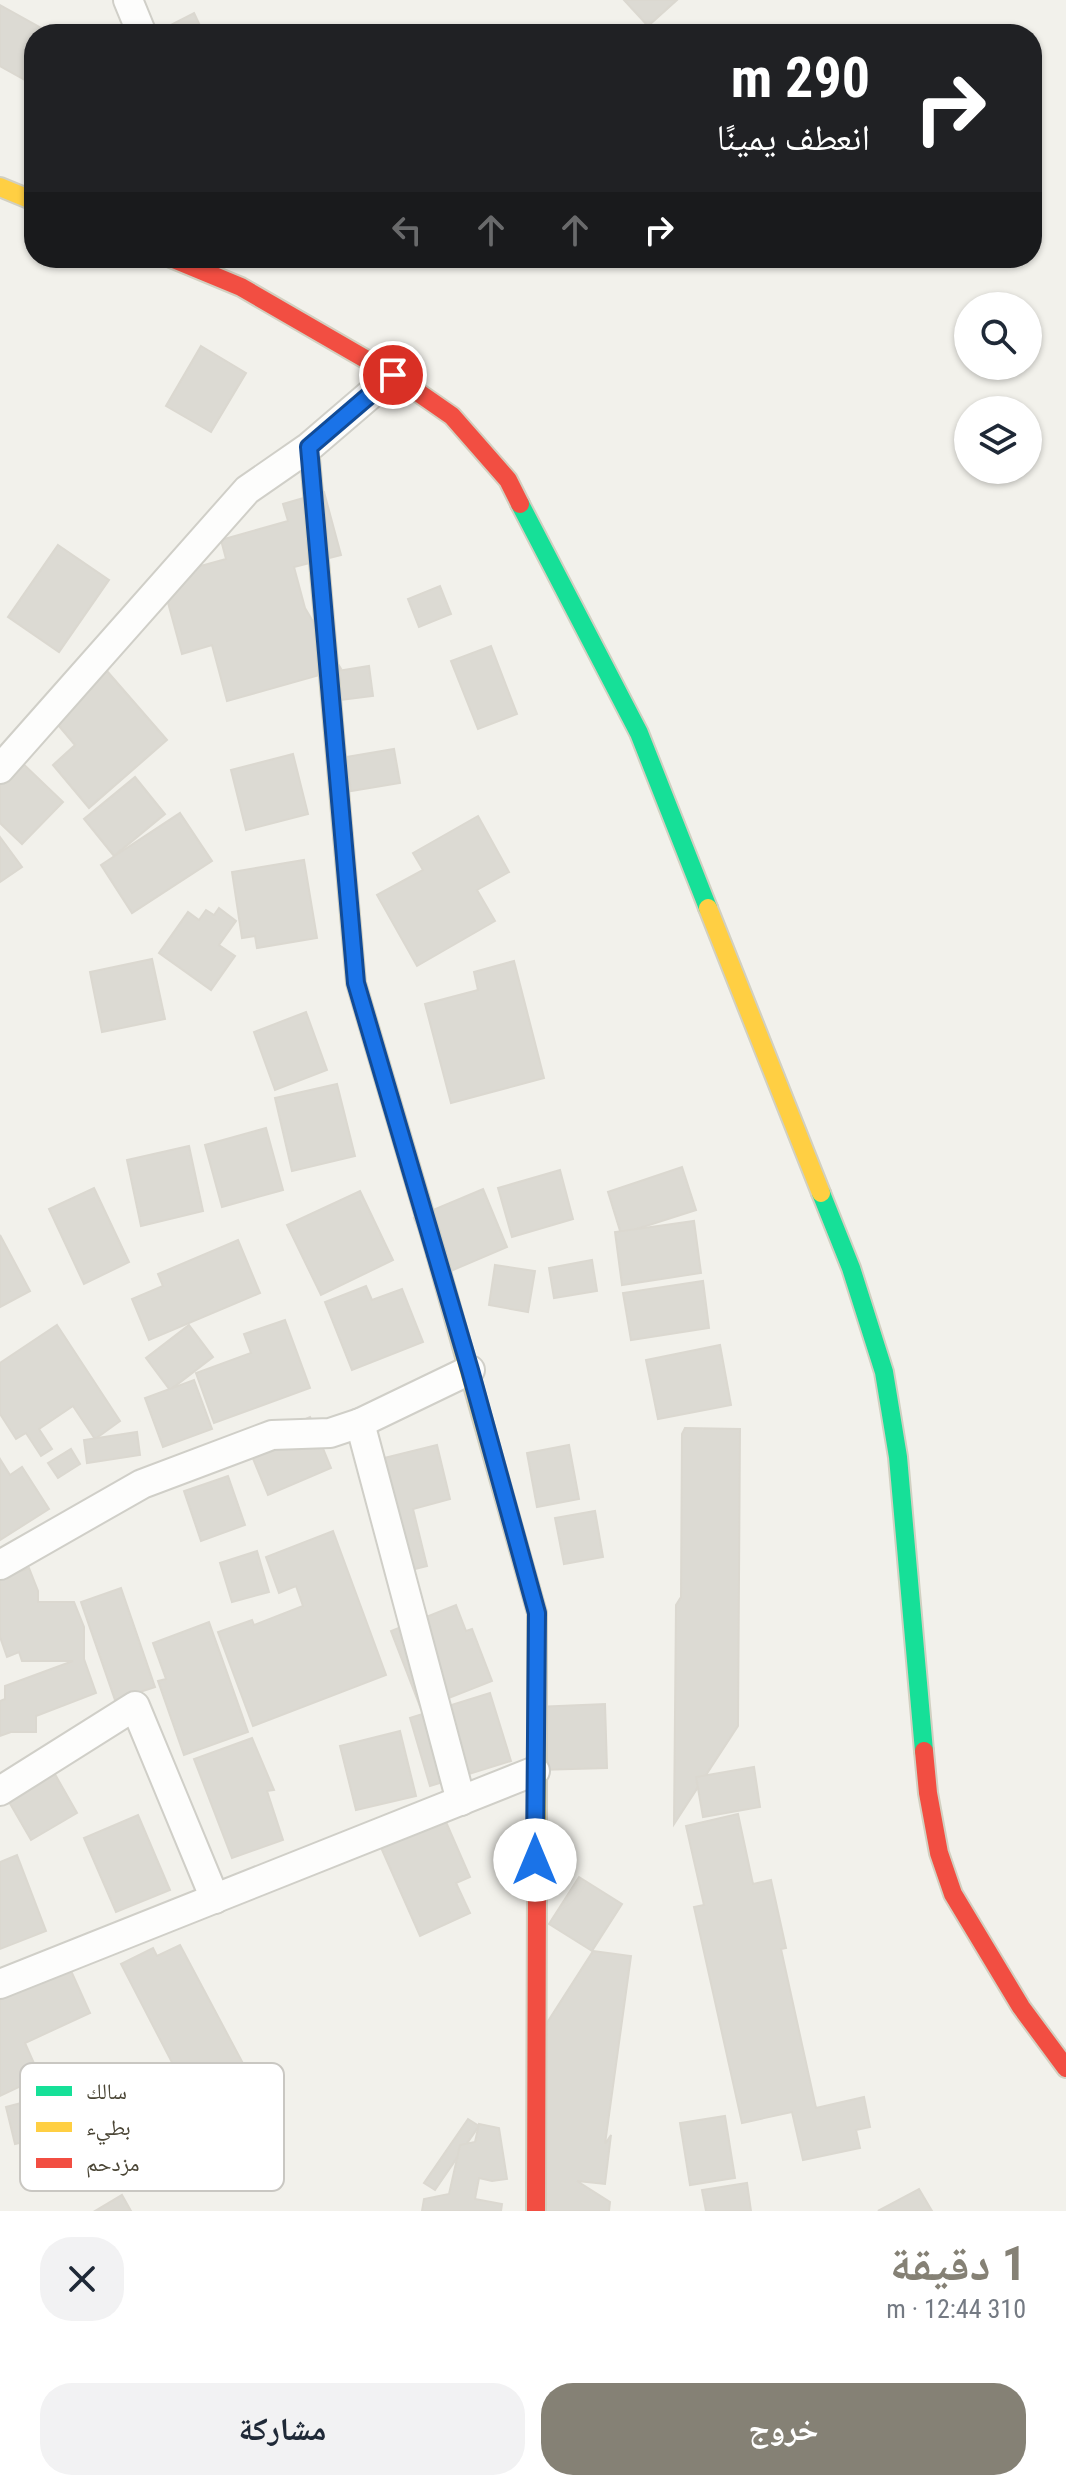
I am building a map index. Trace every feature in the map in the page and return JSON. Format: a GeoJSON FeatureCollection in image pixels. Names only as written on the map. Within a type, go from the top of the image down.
{"type":"FeatureCollection","features":[{"type":"Feature","properties":{"kind":"main road"},"geometry":{"type":"LineString","coordinates":[[0,187],[24,197]]}},
{"type":"Feature","properties":{"kind":"main road"},"geometry":{"type":"LineString","coordinates":[[195,268],[241,287],[393,375],[452,416],[508,480],[639,733],[851,1268],[884,1372],[898,1457],[928,1793],[939,1853],[953,1894],[1021,2007],[1066,2068]]}},
{"type":"Feature","properties":{"kind":"main road"},"geometry":{"type":"LineString","coordinates":[[309,447],[356,983],[470,1370],[537,1613],[536,2211]]}},
{"type":"Feature","properties":{"kind":"street"},"geometry":{"type":"LineString","coordinates":[[128,0],[138,24]]}},
{"type":"Feature","properties":{"kind":"street"},"geometry":{"type":"LineString","coordinates":[[233,268],[241,287]]}},
{"type":"Feature","properties":{"kind":"street"},"geometry":{"type":"LineString","coordinates":[[0,769],[247,490],[309,447],[393,375]]}},
{"type":"Feature","properties":{"kind":"street"},"geometry":{"type":"LineString","coordinates":[[0,1565],[142,1484],[272,1435],[330,1433],[360,1423],[470,1370]]}},
{"type":"Feature","properties":{"kind":"street"},"geometry":{"type":"LineString","coordinates":[[360,1423],[461,1801]]}},
{"type":"Feature","properties":{"kind":"street"},"geometry":{"type":"LineString","coordinates":[[0,1791],[135,1706],[215,1899]]}},
{"type":"Feature","properties":{"kind":"street"},"geometry":{"type":"LineString","coordinates":[[0,1984],[535,1771]]}},
{"type":"Feature","properties":{"kind":"building"},"geometry":{"type":"Polygon","coordinates":[[[624,0],[677,0],[650,24],[646,24],[624,0]]]}},
{"type":"Feature","properties":{"kind":"building"},"geometry":{"type":"Polygon","coordinates":[[[0,5],[34,24],[24,24],[24,79],[0,66],[0,5]]]}},
{"type":"Feature","properties":{"kind":"building"},"geometry":{"type":"Polygon","coordinates":[[[194,13],[199,24],[173,24],[194,13]]]}},
{"type":"Feature","properties":{"kind":"building"},"geometry":{"type":"Polygon","coordinates":[[[201,346],[246,373],[211,432],[166,406],[201,346]]]}},
{"type":"Feature","properties":{"kind":"building"},"geometry":{"type":"Polygon","coordinates":[[[324,492],[341,555],[294,567],[305,608],[341,669],[227,701],[212,645],[182,654],[161,577],[226,559],[221,540],[288,521],[283,504],[324,492]]]}},
{"type":"Feature","properties":{"kind":"building"},"geometry":{"type":"Polygon","coordinates":[[[58,545],[109,580],[59,652],[8,617],[58,545]]]}},
{"type":"Feature","properties":{"kind":"building"},"geometry":{"type":"Polygon","coordinates":[[[440,586],[451,614],[419,627],[408,599],[440,586]]]}},
{"type":"Feature","properties":{"kind":"building"},"geometry":{"type":"Polygon","coordinates":[[[491,646],[517,714],[478,729],[451,661],[491,646]]]}},
{"type":"Feature","properties":{"kind":"building"},"geometry":{"type":"Polygon","coordinates":[[[100,663],[167,740],[89,808],[53,765],[75,745],[53,719],[100,663]]]}},
{"type":"Feature","properties":{"kind":"building"},"geometry":{"type":"Polygon","coordinates":[[[369,666],[373,696],[341,700],[337,671],[369,666]]]}},
{"type":"Feature","properties":{"kind":"building"},"geometry":{"type":"Polygon","coordinates":[[[394,749],[400,783],[351,791],[346,757],[394,749]]]}},
{"type":"Feature","properties":{"kind":"building"},"geometry":{"type":"Polygon","coordinates":[[[293,754],[308,814],[246,830],[231,770],[293,754]]]}},
{"type":"Feature","properties":{"kind":"building"},"geometry":{"type":"Polygon","coordinates":[[[17,758],[63,802],[22,844],[0,823],[0,776],[17,758]]]}},
{"type":"Feature","properties":{"kind":"building"},"geometry":{"type":"Polygon","coordinates":[[[135,777],[165,814],[114,856],[84,819],[135,777]]]}},
{"type":"Feature","properties":{"kind":"building"},"geometry":{"type":"Polygon","coordinates":[[[180,813],[212,861],[132,913],[101,865],[180,813]]]}},
{"type":"Feature","properties":{"kind":"building"},"geometry":{"type":"Polygon","coordinates":[[[478,816],[509,872],[477,890],[495,921],[417,966],[377,895],[423,870],[413,853],[478,816]]]}},
{"type":"Feature","properties":{"kind":"building"},"geometry":{"type":"Polygon","coordinates":[[[0,837],[22,867],[0,882],[0,837]]]}},
{"type":"Feature","properties":{"kind":"building"},"geometry":{"type":"Polygon","coordinates":[[[304,860],[317,938],[257,948],[255,936],[242,938],[232,872],[304,860]]]}},
{"type":"Feature","properties":{"kind":"building"},"geometry":{"type":"Polygon","coordinates":[[[219,908],[236,921],[219,945],[235,956],[211,990],[159,953],[188,912],[199,920],[206,910],[214,915],[219,908]]]}},
{"type":"Feature","properties":{"kind":"building"},"geometry":{"type":"Polygon","coordinates":[[[152,959],[165,1019],[102,1032],[90,972],[152,959]]]}},
{"type":"Feature","properties":{"kind":"building"},"geometry":{"type":"Polygon","coordinates":[[[514,961],[544,1078],[451,1103],[425,1004],[478,990],[474,972],[514,961]]]}},
{"type":"Feature","properties":{"kind":"building"},"geometry":{"type":"Polygon","coordinates":[[[306,1012],[327,1070],[275,1090],[254,1032],[306,1012]]]}},
{"type":"Feature","properties":{"kind":"building"},"geometry":{"type":"Polygon","coordinates":[[[337,1084],[355,1156],[292,1171],[275,1098],[337,1084]]]}},
{"type":"Feature","properties":{"kind":"building"},"geometry":{"type":"Polygon","coordinates":[[[266,1128],[283,1190],[222,1207],[205,1145],[266,1128]]]}},
{"type":"Feature","properties":{"kind":"building"},"geometry":{"type":"Polygon","coordinates":[[[189,1146],[203,1211],[141,1226],[127,1160],[189,1146]]]}},
{"type":"Feature","properties":{"kind":"building"},"geometry":{"type":"Polygon","coordinates":[[[682,1167],[696,1210],[621,1234],[608,1192],[682,1167]]]}},
{"type":"Feature","properties":{"kind":"building"},"geometry":{"type":"Polygon","coordinates":[[[560,1170],[573,1219],[512,1237],[498,1188],[560,1170]]]}},
{"type":"Feature","properties":{"kind":"building"},"geometry":{"type":"Polygon","coordinates":[[[94,1188],[129,1262],[84,1284],[49,1209],[94,1188]]]}},
{"type":"Feature","properties":{"kind":"building"},"geometry":{"type":"Polygon","coordinates":[[[483,1189],[507,1247],[439,1276],[414,1218],[483,1189]]]}},
{"type":"Feature","properties":{"kind":"building"},"geometry":{"type":"Polygon","coordinates":[[[360,1191],[393,1260],[321,1295],[287,1225],[360,1191]]]}},
{"type":"Feature","properties":{"kind":"building"},"geometry":{"type":"Polygon","coordinates":[[[694,1221],[701,1273],[622,1285],[615,1232],[694,1221]]]}},
{"type":"Feature","properties":{"kind":"building"},"geometry":{"type":"Polygon","coordinates":[[[0,1235],[30,1291],[0,1307],[0,1235]]]}},
{"type":"Feature","properties":{"kind":"building"},"geometry":{"type":"Polygon","coordinates":[[[238,1240],[260,1293],[149,1340],[132,1299],[163,1286],[158,1274],[238,1240]]]}},
{"type":"Feature","properties":{"kind":"building"},"geometry":{"type":"Polygon","coordinates":[[[592,1260],[597,1291],[554,1298],[549,1268],[592,1260]]]}},
{"type":"Feature","properties":{"kind":"building"},"geometry":{"type":"Polygon","coordinates":[[[495,1265],[535,1271],[528,1312],[489,1305],[495,1265]]]}},
{"type":"Feature","properties":{"kind":"building"},"geometry":{"type":"Polygon","coordinates":[[[703,1281],[709,1328],[631,1340],[623,1293],[703,1281]]]}},
{"type":"Feature","properties":{"kind":"building"},"geometry":{"type":"Polygon","coordinates":[[[366,1286],[372,1300],[402,1289],[423,1342],[352,1370],[325,1302],[366,1286]]]}},
{"type":"Feature","properties":{"kind":"building"},"geometry":{"type":"Polygon","coordinates":[[[285,1320],[310,1388],[214,1423],[196,1373],[251,1353],[244,1334],[285,1320]]]}},
{"type":"Feature","properties":{"kind":"building"},"geometry":{"type":"Polygon","coordinates":[[[57,1325],[120,1421],[95,1439],[73,1406],[39,1429],[52,1449],[41,1456],[26,1433],[16,1439],[0,1414],[0,1363],[57,1325]]]}},
{"type":"Feature","properties":{"kind":"building"},"geometry":{"type":"Polygon","coordinates":[[[189,1325],[213,1357],[170,1390],[146,1358],[189,1325]]]}},
{"type":"Feature","properties":{"kind":"building"},"geometry":{"type":"Polygon","coordinates":[[[720,1345],[731,1405],[658,1419],[646,1360],[720,1345]]]}},
{"type":"Feature","properties":{"kind":"building"},"geometry":{"type":"Polygon","coordinates":[[[194,1380],[212,1429],[163,1447],[145,1398],[194,1380]]]}},
{"type":"Feature","properties":{"kind":"building"},"geometry":{"type":"Polygon","coordinates":[[[310,1417],[331,1468],[268,1495],[247,1444],[310,1417]]]}},
{"type":"Feature","properties":{"kind":"building"},"geometry":{"type":"Polygon","coordinates":[[[685,1428],[740,1429],[738,1726],[674,1824],[676,1605],[681,1597],[682,1434],[685,1428]]]}},
{"type":"Feature","properties":{"kind":"building"},"geometry":{"type":"Polygon","coordinates":[[[137,1432],[140,1455],[87,1463],[84,1440],[137,1432]]]}},
{"type":"Feature","properties":{"kind":"building"},"geometry":{"type":"Polygon","coordinates":[[[437,1445],[450,1499],[413,1509],[427,1566],[391,1575],[364,1463],[437,1445]]]}},
{"type":"Feature","properties":{"kind":"building"},"geometry":{"type":"Polygon","coordinates":[[[569,1445],[579,1499],[537,1507],[527,1453],[569,1445]]]}},
{"type":"Feature","properties":{"kind":"building"},"geometry":{"type":"Polygon","coordinates":[[[71,1449],[80,1464],[58,1478],[48,1463],[71,1449]]]}},
{"type":"Feature","properties":{"kind":"building"},"geometry":{"type":"Polygon","coordinates":[[[0,1459],[10,1475],[22,1467],[49,1509],[0,1540],[0,1459]]]}},
{"type":"Feature","properties":{"kind":"building"},"geometry":{"type":"Polygon","coordinates":[[[228,1476],[245,1525],[201,1541],[184,1491],[228,1476]]]}},
{"type":"Feature","properties":{"kind":"building"},"geometry":{"type":"Polygon","coordinates":[[[595,1511],[603,1557],[564,1564],[555,1518],[595,1511]]]}},
{"type":"Feature","properties":{"kind":"building"},"geometry":{"type":"Polygon","coordinates":[[[333,1531],[386,1675],[253,1726],[218,1632],[252,1620],[254,1625],[303,1606],[296,1586],[279,1593],[266,1557],[333,1531]]]}},
{"type":"Feature","properties":{"kind":"building"},"geometry":{"type":"Polygon","coordinates":[[[257,1551],[269,1592],[232,1602],[220,1563],[257,1551]]]}},
{"type":"Feature","properties":{"kind":"building"},"geometry":{"type":"Polygon","coordinates":[[[29,1568],[38,1591],[38,1602],[74,1602],[84,1627],[84,1659],[96,1693],[36,1716],[36,1732],[11,1732],[0,1736],[0,1701],[5,1699],[5,1686],[73,1661],[22,1661],[19,1652],[7,1657],[0,1637],[0,1579],[29,1568]]]}},
{"type":"Feature","properties":{"kind":"building"},"geometry":{"type":"Polygon","coordinates":[[[121,1588],[155,1687],[115,1700],[81,1602],[121,1588]]]}},
{"type":"Feature","properties":{"kind":"building"},"geometry":{"type":"Polygon","coordinates":[[[456,1605],[466,1631],[472,1629],[492,1681],[421,1709],[391,1631],[456,1605]]]}},
{"type":"Feature","properties":{"kind":"building"},"geometry":{"type":"Polygon","coordinates":[[[209,1622],[248,1732],[184,1755],[158,1681],[166,1679],[153,1643],[209,1622]]]}},
{"type":"Feature","properties":{"kind":"building"},"geometry":{"type":"Polygon","coordinates":[[[490,1693],[511,1761],[430,1786],[410,1718],[490,1693]]]}},
{"type":"Feature","properties":{"kind":"building"},"geometry":{"type":"Polygon","coordinates":[[[605,1704],[607,1768],[538,1770],[536,1707],[605,1704]]]}},
{"type":"Feature","properties":{"kind":"building"},"geometry":{"type":"Polygon","coordinates":[[[400,1731],[416,1796],[356,1810],[340,1746],[400,1731]]]}},
{"type":"Feature","properties":{"kind":"building"},"geometry":{"type":"Polygon","coordinates":[[[252,1738],[274,1790],[267,1791],[283,1840],[232,1858],[194,1759],[252,1738]]]}},
{"type":"Feature","properties":{"kind":"building"},"geometry":{"type":"Polygon","coordinates":[[[754,1767],[760,1807],[703,1817],[696,1777],[754,1767]]]}},
{"type":"Feature","properties":{"kind":"building"},"geometry":{"type":"Polygon","coordinates":[[[52,1769],[77,1813],[31,1840],[5,1795],[52,1769]]]}},
{"type":"Feature","properties":{"kind":"building"},"geometry":{"type":"Polygon","coordinates":[[[439,1806],[470,1877],[456,1883],[470,1913],[420,1936],[375,1834],[439,1806]]]}},
{"type":"Feature","properties":{"kind":"building"},"geometry":{"type":"Polygon","coordinates":[[[738,1814],[753,1884],[771,1880],[786,1948],[781,1949],[816,2108],[864,2097],[870,2127],[856,2130],[860,2148],[803,2160],[792,2112],[742,2123],[694,1907],[704,1905],[686,1826],[738,1814]]]}},
{"type":"Feature","properties":{"kind":"building"},"geometry":{"type":"Polygon","coordinates":[[[138,1815],[170,1890],[116,1912],[84,1838],[138,1815]]]}},
{"type":"Feature","properties":{"kind":"building"},"geometry":{"type":"Polygon","coordinates":[[[17,1855],[46,1931],[0,1949],[0,1862],[17,1855]]]}},
{"type":"Feature","properties":{"kind":"building"},"geometry":{"type":"Polygon","coordinates":[[[579,1877],[622,1904],[592,1951],[549,1924],[579,1877]]]}},
{"type":"Feature","properties":{"kind":"building"},"geometry":{"type":"Polygon","coordinates":[[[180,1945],[243,2063],[172,2063],[121,1964],[153,1948],[157,1956],[180,1945]]]}},
{"type":"Feature","properties":{"kind":"building"},"geometry":{"type":"Polygon","coordinates":[[[593,1951],[631,1956],[605,2144],[611,2135],[605,2184],[577,2181],[610,2202],[609,2211],[543,2211],[534,2043],[593,1951]]]}},
{"type":"Feature","properties":{"kind":"building"},"geometry":{"type":"Polygon","coordinates":[[[67,1962],[90,2013],[25,2043],[34,2063],[20,2063],[20,2086],[0,2096],[0,1994],[67,1962]]]}},
{"type":"Feature","properties":{"kind":"building"},"geometry":{"type":"Polygon","coordinates":[[[20,2103],[20,2143],[15,2144],[6,2107],[20,2103]]]}},
{"type":"Feature","properties":{"kind":"building"},"geometry":{"type":"Polygon","coordinates":[[[725,2116],[735,2178],[690,2185],[680,2123],[725,2116]]]}},
{"type":"Feature","properties":{"kind":"building"},"geometry":{"type":"Polygon","coordinates":[[[468,2119],[479,2126],[435,2190],[424,2183],[468,2119]]]}},
{"type":"Feature","properties":{"kind":"building"},"geometry":{"type":"Polygon","coordinates":[[[479,2124],[499,2128],[507,2179],[492,2181],[479,2178],[475,2199],[502,2204],[501,2211],[422,2211],[424,2199],[449,2194],[460,2145],[475,2142],[479,2124]]]}},
{"type":"Feature","properties":{"kind":"building"},"geometry":{"type":"Polygon","coordinates":[[[747,2183],[751,2211],[706,2211],[702,2190],[747,2183]]]}},
{"type":"Feature","properties":{"kind":"building"},"geometry":{"type":"Polygon","coordinates":[[[919,2189],[932,2211],[878,2211],[919,2189]]]}},
{"type":"Feature","properties":{"kind":"building"},"geometry":{"type":"Polygon","coordinates":[[[122,2195],[131,2211],[95,2211],[122,2195]]]}},
{"type":"Feature","properties":{"kind":"traffic: fast"},"geometry":{"type":"LineString","coordinates":[[520,504],[639,733],[708,908]]}},
{"type":"Feature","properties":{"kind":"traffic: fast"},"geometry":{"type":"LineString","coordinates":[[343,836],[356,983],[436,1254]]}},
{"type":"Feature","properties":{"kind":"traffic: fast"},"geometry":{"type":"LineString","coordinates":[[821,1193],[851,1268],[884,1372],[898,1457],[924,1751]]}},
{"type":"Feature","properties":{"kind":"traffic: slow"},"geometry":{"type":"LineString","coordinates":[[0,187],[24,197]]}},
{"type":"Feature","properties":{"kind":"traffic: slow"},"geometry":{"type":"LineString","coordinates":[[309,447],[343,836]]}},
{"type":"Feature","properties":{"kind":"traffic: slow"},"geometry":{"type":"LineString","coordinates":[[708,908],[821,1193]]}},
{"type":"Feature","properties":{"kind":"traffic: slow"},"geometry":{"type":"LineString","coordinates":[[436,1254],[537,1613],[537,1875]]}},
{"type":"Feature","properties":{"kind":"traffic: jam"},"geometry":{"type":"LineString","coordinates":[[195,268],[241,287],[393,375],[452,416],[508,480],[520,504]]}},
{"type":"Feature","properties":{"kind":"traffic: jam"},"geometry":{"type":"LineString","coordinates":[[924,1751],[939,1853],[953,1894],[1021,2007],[1066,2068]]}},
{"type":"Feature","properties":{"kind":"traffic: jam"},"geometry":{"type":"LineString","coordinates":[[536,2211],[537,1875]]}},
{"type":"Feature","properties":{"kind":"route"},"geometry":{"type":"LineString","coordinates":[[393,375],[309,447],[356,983],[470,1370],[537,1613],[535,1860]]}}]}
